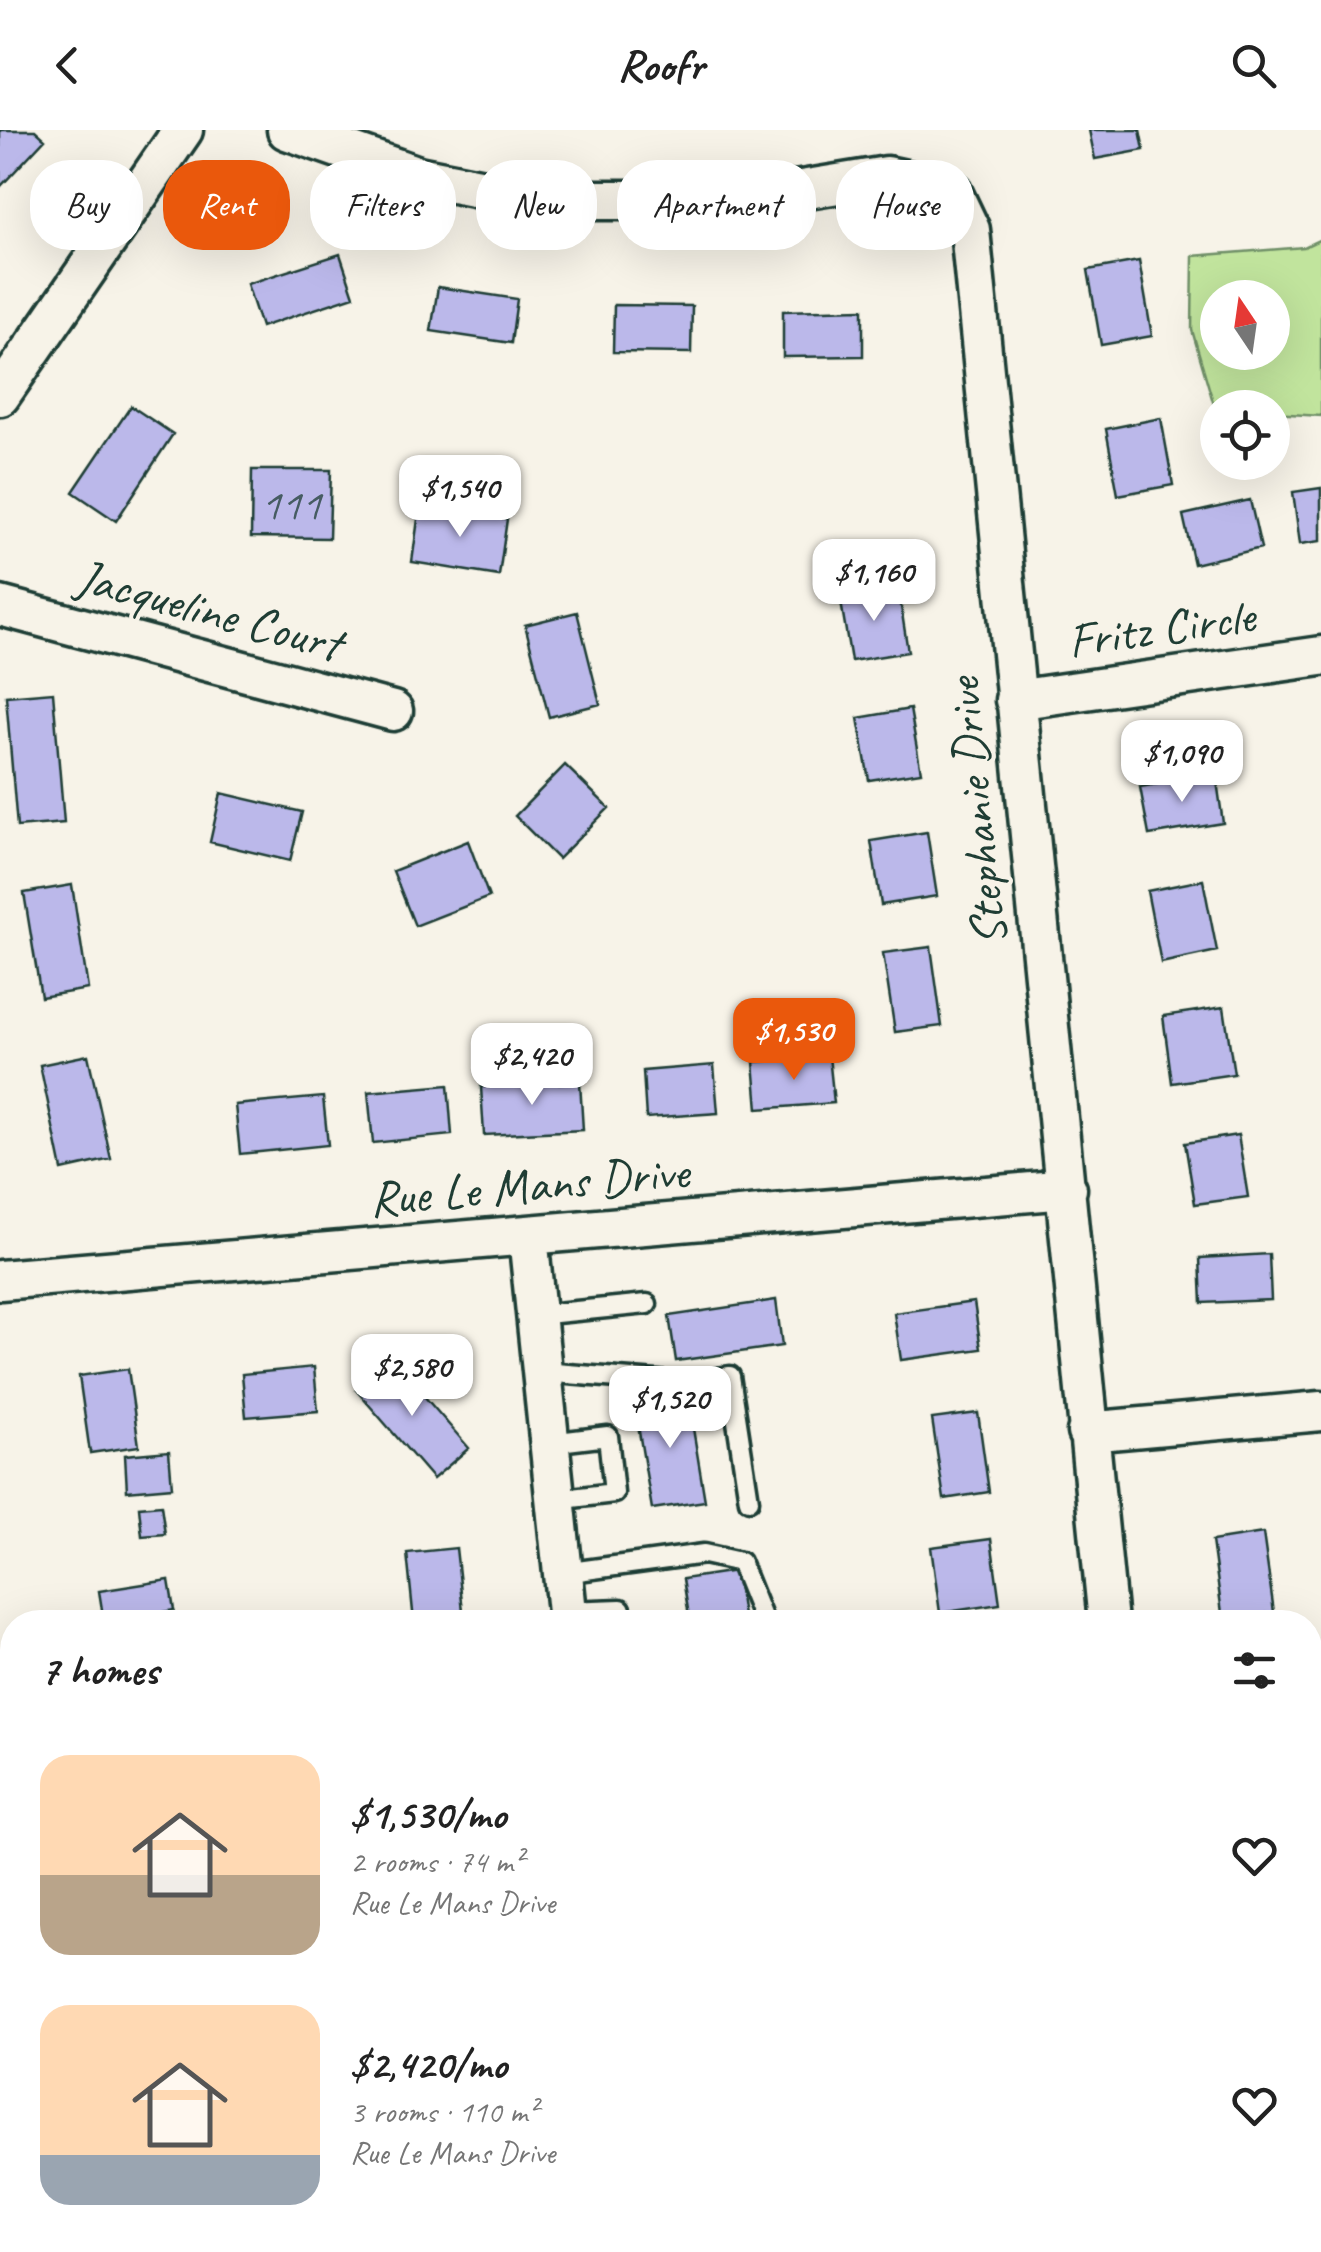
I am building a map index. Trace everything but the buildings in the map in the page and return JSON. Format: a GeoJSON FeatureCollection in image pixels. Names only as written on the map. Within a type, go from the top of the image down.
{"type":"FeatureCollection","features":[{"type":"Feature","properties":{"kind":"street"},"geometry":{"type":"LineString","coordinates":[[1,390],[183,130]]}},
{"type":"Feature","properties":{"kind":"street","name":"Stephanie Drive"},"geometry":{"type":"LineString","coordinates":[[287,130],[418,176],[498,192],[590,200],[685,200],[789,192],[886,176],[951,190],[970,230],[1107,1610]]}},
{"type":"Feature","properties":{"kind":"street","name":"Jacqueline Court"},"geometry":{"type":"LineString","coordinates":[[0,606],[393,711]]}},
{"type":"Feature","properties":{"kind":"street","name":"Fritz Circle"},"geometry":{"type":"LineString","coordinates":[[1014,700],[1321,656]]}},
{"type":"Feature","properties":{"kind":"street","name":"Rue Le Mans Drive"},"geometry":{"type":"LineString","coordinates":[[0,1280],[1067,1188]]}},
{"type":"Feature","properties":{"kind":"street"},"geometry":{"type":"LineString","coordinates":[[528,1236],[567,1610]]}},
{"type":"Feature","properties":{"kind":"street"},"geometry":{"type":"LineString","coordinates":[[1087,1432],[1321,1411]]}},
{"type":"Feature","properties":{"kind":"lane"},"geometry":{"type":"LineString","coordinates":[[536,1316],[647,1304]]}},
{"type":"Feature","properties":{"kind":"lane"},"geometry":{"type":"LineString","coordinates":[[542,1372],[682,1382],[730,1376],[749,1500]]}},
{"type":"Feature","properties":{"kind":"lane"},"geometry":{"type":"LineString","coordinates":[[550,1443],[608,1436],[614,1493],[555,1500]]}},
{"type":"Feature","properties":{"kind":"lane"},"geometry":{"type":"LineString","coordinates":[[563,1573],[704,1554],[740,1562],[759,1610]]}},
{"type":"Feature","properties":{"kind":"green space"},"geometry":{"type":"Polygon","coordinates":[[[1321,239],[1321,416],[1290,414],[1290,390],[1210,390],[1204,370],[1290,370],[1290,280],[1200,280],[1200,357],[1192,330],[1193,256],[1304,247],[1321,239]]]}}]}
